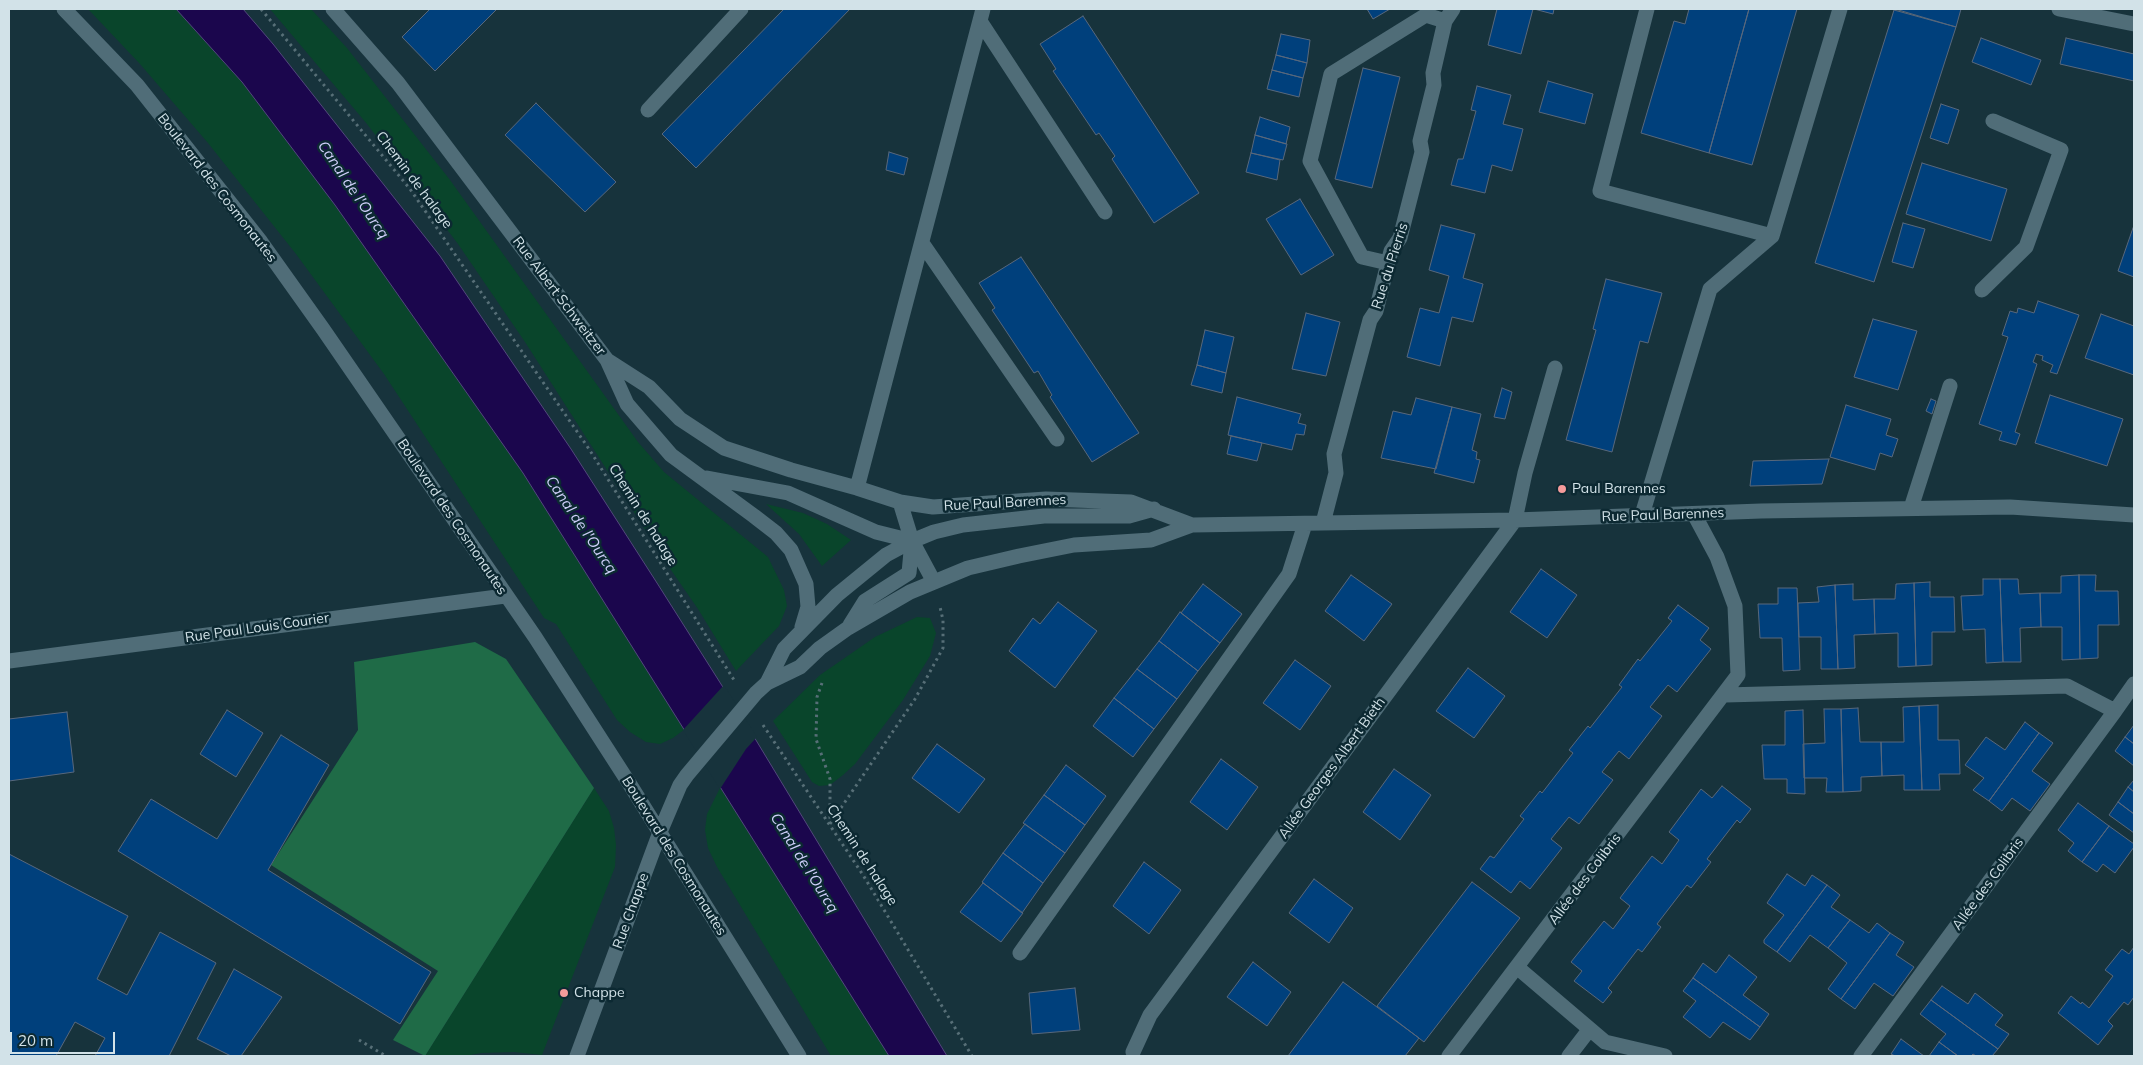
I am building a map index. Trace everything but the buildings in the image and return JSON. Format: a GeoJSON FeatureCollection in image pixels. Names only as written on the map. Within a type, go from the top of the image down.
{"type":"FeatureCollection","features":[{"type":"Feature","properties":{"kind":"street","name":"Boulevard des Cosmonautes"},"geometry":{"type":"LineString","coordinates":[[64,9],[137,85],[261,242],[323,329],[535,637],[660,832],[799,1056]]}},
{"type":"Feature","properties":{"kind":"street","name":"Rue Albert Schweitzer"},"geometry":{"type":"LineString","coordinates":[[334,9],[398,83],[607,360],[649,387],[680,419],[724,448],[791,470],[857,488]]}},
{"type":"Feature","properties":{"kind":"street"},"geometry":{"type":"LineString","coordinates":[[648,110],[741,9]]}},
{"type":"Feature","properties":{"kind":"street"},"geometry":{"type":"LineString","coordinates":[[1647,9],[1600,191],[1772,236]]}},
{"type":"Feature","properties":{"kind":"street"},"geometry":{"type":"LineString","coordinates":[[1642,515],[1710,290],[1772,236],[1840,9]]}},
{"type":"Feature","properties":{"kind":"street"},"geometry":{"type":"LineString","coordinates":[[2059,9],[2134,24]]}},
{"type":"Feature","properties":{"kind":"street"},"geometry":{"type":"LineString","coordinates":[[982,15],[1105,212]]}},
{"type":"Feature","properties":{"kind":"street"},"geometry":{"type":"LineString","coordinates":[[857,488],[982,15]]}},
{"type":"Feature","properties":{"kind":"street"},"geometry":{"type":"LineString","coordinates":[[1388,263],[1362,257],[1310,161],[1312,151],[1331,74],[1426,15],[1449,15]]}},
{"type":"Feature","properties":{"kind":"street","name":"Rue du Pierris"},"geometry":{"type":"LineString","coordinates":[[1323,523],[1336,473],[1334,454],[1370,320],[1376,311],[1392,251],[1400,238],[1422,152],[1420,141],[1434,85],[1433,73],[1449,15]]}},
{"type":"Feature","properties":{"kind":"street"},"geometry":{"type":"LineString","coordinates":[[1982,290],[2026,247],[2061,150],[1993,122]]}},
{"type":"Feature","properties":{"kind":"street"},"geometry":{"type":"LineString","coordinates":[[922,243],[1057,439]]}},
{"type":"Feature","properties":{"kind":"street"},"geometry":{"type":"LineString","coordinates":[[607,360],[627,404],[672,455],[776,533],[791,550],[806,584],[808,607],[801,630]]}},
{"type":"Feature","properties":{"kind":"street"},"geometry":{"type":"LineString","coordinates":[[1515,520],[1525,473],[1555,368]]}},
{"type":"Feature","properties":{"kind":"street"},"geometry":{"type":"LineString","coordinates":[[1911,508],[1950,386]]}},
{"type":"Feature","properties":{"kind":"street"},"geometry":{"type":"LineString","coordinates":[[702,477],[788,493],[876,532],[912,541]]}},
{"type":"Feature","properties":{"kind":"street","name":"Rue Paul Barennes"},"geometry":{"type":"LineString","coordinates":[[857,488],[900,502],[933,507],[1046,499],[1131,502],[1154,509],[1192,525]]}},
{"type":"Feature","properties":{"kind":"street"},"geometry":{"type":"LineString","coordinates":[[900,502],[912,541],[934,582]]}},
{"type":"Feature","properties":{"kind":"street","name":"Rue Paul Barennes"},"geometry":{"type":"LineString","coordinates":[[767,682],[800,667],[820,648],[848,628],[910,592],[968,568],[1074,545],[1151,540],[1192,525],[1515,520],[1911,508],[2010,507],[2134,515]]}},
{"type":"Feature","properties":{"kind":"street","name":"Rue Paul Barennes"},"geometry":{"type":"LineString","coordinates":[[693,769],[767,682],[784,649],[801,630],[837,595],[886,555],[934,532],[963,525],[1044,516],[1129,516],[1154,509]]}},
{"type":"Feature","properties":{"kind":"street","name":"Allée des Colibris"},"geometry":{"type":"LineString","coordinates":[[1449,1056],[1518,968],[1738,675],[1734,606],[1717,558],[1694,514]]}},
{"type":"Feature","properties":{"kind":"street","name":"Allée Georges Albert Bieth"},"geometry":{"type":"LineString","coordinates":[[1133,1052],[1150,1015],[1515,520]]}},
{"type":"Feature","properties":{"kind":"street"},"geometry":{"type":"LineString","coordinates":[[1020,953],[1289,574],[1305,524]]}},
{"type":"Feature","properties":{"kind":"street","name":"Rue Paul Barennes"},"geometry":{"type":"LineString","coordinates":[[848,628],[865,601],[909,573],[912,541]]}},
{"type":"Feature","properties":{"kind":"street","name":"Rue Paul Louis Courier"},"geometry":{"type":"LineString","coordinates":[[9,661],[506,596]]}},
{"type":"Feature","properties":{"kind":"street","name":"Allée des Colibris"},"geometry":{"type":"LineString","coordinates":[[1861,1056],[2134,684]]}},
{"type":"Feature","properties":{"kind":"street"},"geometry":{"type":"LineString","coordinates":[[1725,694],[2067,686],[2115,711]]}},
{"type":"Feature","properties":{"kind":"street","name":"Rue Chappe"},"geometry":{"type":"LineString","coordinates":[[577,1056],[660,832],[680,785],[693,769]]}},
{"type":"Feature","properties":{"kind":"street"},"geometry":{"type":"LineString","coordinates":[[1518,968],[1605,1042],[1665,1056]]}},
{"type":"Feature","properties":{"kind":"street"},"geometry":{"type":"LineString","coordinates":[[1569,1056],[1589,1030]]}},
{"type":"Feature","properties":{"kind":"path","name":"Chemin de halage"},"geometry":{"type":"LineString","coordinates":[[261,9],[410,189],[589,449],[738,685]]}},
{"type":"Feature","properties":{"kind":"path"},"geometry":{"type":"LineString","coordinates":[[830,824],[915,699],[943,648],[943,620],[934,582]]}},
{"type":"Feature","properties":{"kind":"path"},"geometry":{"type":"LineString","coordinates":[[824,678],[817,697],[816,739],[830,779],[830,824]]}},
{"type":"Feature","properties":{"kind":"path","name":"Chemin de halage"},"geometry":{"type":"LineString","coordinates":[[759,719],[830,824],[972,1056]]}},
{"type":"Feature","properties":{"kind":"path"},"geometry":{"type":"LineString","coordinates":[[359,1040],[386,1056]]}},
{"type":"Feature","properties":{"kind":"green space"},"geometry":{"type":"Polygon","coordinates":[[[88,9],[176,9],[242,82],[335,205],[523,473],[685,729],[673,738],[660,744],[646,742],[630,732],[617,720],[556,624],[544,618],[384,374],[296,254],[208,143],[140,64],[88,9]]]}},
{"type":"Feature","properties":{"kind":"green space"},"geometry":{"type":"Polygon","coordinates":[[[270,9],[311,9],[347,48],[450,180],[638,442],[664,472],[768,557],[784,590],[787,606],[779,626],[736,671],[525,342],[458,244],[367,124],[270,9]]]}},
{"type":"Feature","properties":{"kind":"green space"},"geometry":{"type":"Polygon","coordinates":[[[766,504],[803,513],[827,524],[851,540],[822,566],[799,534],[766,504]]]}},
{"type":"Feature","properties":{"kind":"green space"},"geometry":{"type":"Polygon","coordinates":[[[917,617],[930,618],[936,633],[930,656],[903,700],[855,764],[843,775],[830,785],[819,786],[812,782],[773,721],[820,675],[875,637],[917,617]]]}},
{"type":"Feature","properties":{"kind":"green space"},"geometry":{"type":"Polygon","coordinates":[[[475,642],[506,659],[594,788],[425,1056],[393,1040],[438,971],[271,865],[358,730],[354,662],[475,642]]]}},
{"type":"Feature","properties":{"kind":"green space"},"geometry":{"type":"Polygon","coordinates":[[[721,786],[889,1056],[831,1056],[717,867],[708,848],[705,830],[707,814],[721,786]]]}},
{"type":"Feature","properties":{"kind":"green space"},"geometry":{"type":"Polygon","coordinates":[[[594,788],[609,811],[614,828],[616,845],[615,867],[542,1055],[514,1052],[481,1053],[465,1056],[425,1056],[594,788]]]}},
{"type":"Feature","properties":{"kind":"water","name":"Canal de l'Ourcq"},"geometry":{"type":"Polygon","coordinates":[[[176,9],[243,9],[273,44],[440,256],[571,449],[657,583],[745,722],[947,1056],[889,1056],[523,473],[335,205],[242,82],[176,9]]]}},
{"type":"Feature","properties":{"kind":"pier"},"geometry":{"type":"Polygon","coordinates":[[[724,685],[757,737],[746,749],[720,789],[683,730],[724,685]]]}},
{"type":"Feature","properties":{"kind":"place","name":"Paul Barennes"},"geometry":{"type":"Point","coordinates":[1562,489]}},
{"type":"Feature","properties":{"kind":"place","name":"Chappe"},"geometry":{"type":"Point","coordinates":[564,993]}}]}
